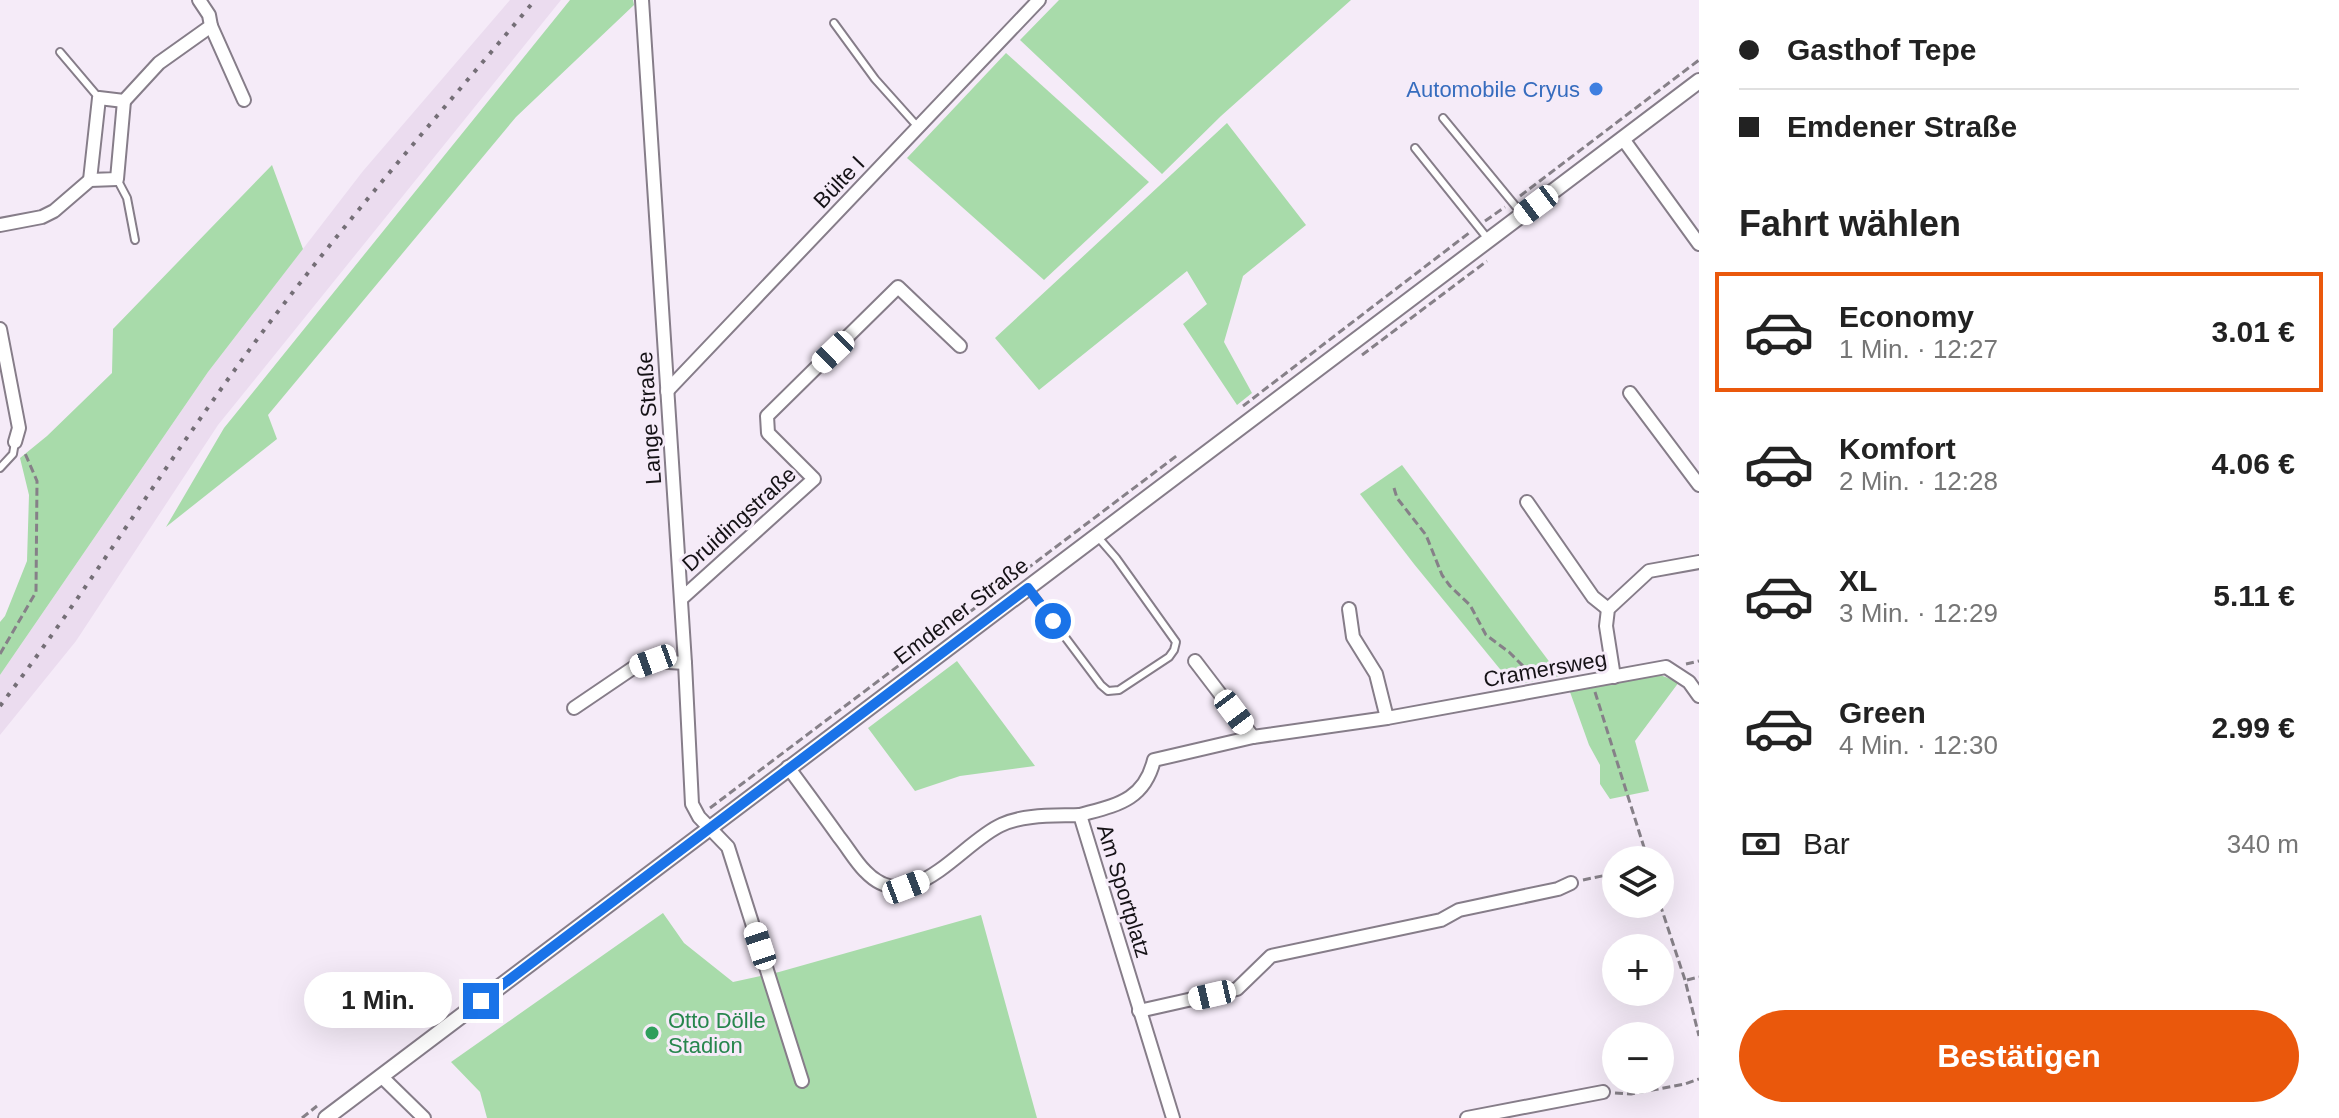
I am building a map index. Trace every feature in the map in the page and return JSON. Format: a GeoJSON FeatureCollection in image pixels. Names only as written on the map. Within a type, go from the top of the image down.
{"type":"FeatureCollection","features":[{"type":"Feature","properties":{"kind":"street"},"geometry":{"type":"LineString","coordinates":[[199,0],[209,15],[244,100]]}},
{"type":"Feature","properties":{"kind":"street","name":"Lange Straße"},"geometry":{"type":"LineString","coordinates":[[642,0],[692,804],[704,822]]}},
{"type":"Feature","properties":{"kind":"street","name":"Bülte I"},"geometry":{"type":"LineString","coordinates":[[667,391],[1039,0]]}},
{"type":"Feature","properties":{"kind":"street"},"geometry":{"type":"LineString","coordinates":[[0,225],[42,217],[54,211],[90,180],[117,179],[124,101],[159,63],[211,26]]}},
{"type":"Feature","properties":{"kind":"street","name":"Emdener Straße"},"geometry":{"type":"LineString","coordinates":[[326,1118],[704,822],[853,721],[1699,81]]}},
{"type":"Feature","properties":{"kind":"street"},"geometry":{"type":"LineString","coordinates":[[90,180],[99,98],[124,101]]}},
{"type":"Feature","properties":{"kind":"street"},"geometry":{"type":"LineString","coordinates":[[1623,139],[1699,244]]}},
{"type":"Feature","properties":{"kind":"street","name":"Druidingstraße"},"geometry":{"type":"LineString","coordinates":[[681,599],[814,479],[768,433],[767,416],[898,287],[960,346]]}},
{"type":"Feature","properties":{"kind":"street"},"geometry":{"type":"LineString","coordinates":[[0,329],[19,428],[15,442]]}},
{"type":"Feature","properties":{"kind":"street"},"geometry":{"type":"LineString","coordinates":[[1630,393],[1699,485]]}},
{"type":"Feature","properties":{"kind":"street"},"geometry":{"type":"LineString","coordinates":[[1527,502],[1593,597],[1608,609]]}},
{"type":"Feature","properties":{"kind":"street"},"geometry":{"type":"LineString","coordinates":[[1614,677],[1606,626],[1608,609],[1649,571],[1699,562]]}},
{"type":"Feature","properties":{"kind":"street"},"geometry":{"type":"LineString","coordinates":[[1349,609],[1353,637],[1376,674],[1387,718]]}},
{"type":"Feature","properties":{"kind":"street"},"geometry":{"type":"LineString","coordinates":[[574,708],[633,668],[653,661],[685,663]]}},
{"type":"Feature","properties":{"kind":"street"},"geometry":{"type":"LineString","coordinates":[[1195,661],[1253,737]]}},
{"type":"Feature","properties":{"kind":"street","name":"Cramersweg"},"geometry":{"type":"LineString","coordinates":[[1080,815],[1120,804],[1138,792],[1150,776],[1154,760],[1253,737],[1387,718],[1666,667],[1689,682],[1699,696]]}},
{"type":"Feature","properties":{"kind":"street","name":"Am Sportplatz"},"geometry":{"type":"LineString","coordinates":[[788,767],[866,873],[887,886],[906,887],[934,876],[968,846],[1002,824],[1041,816],[1080,815],[1173,1118]]}},
{"type":"Feature","properties":{"kind":"street"},"geometry":{"type":"LineString","coordinates":[[704,822],[728,847],[802,1081]]}},
{"type":"Feature","properties":{"kind":"street"},"geometry":{"type":"LineString","coordinates":[[1139,1011],[1237,989],[1271,956],[1441,920],[1459,910],[1558,889],[1571,883]]}},
{"type":"Feature","properties":{"kind":"street"},"geometry":{"type":"LineString","coordinates":[[381,1076],[424,1118]]}},
{"type":"Feature","properties":{"kind":"street"},"geometry":{"type":"LineString","coordinates":[[1467,1118],[1602,1092]]}},
{"type":"Feature","properties":{"kind":"lane"},"geometry":{"type":"LineString","coordinates":[[834,23],[875,79],[918,127]]}},
{"type":"Feature","properties":{"kind":"lane"},"geometry":{"type":"LineString","coordinates":[[60,52],[99,98]]}},
{"type":"Feature","properties":{"kind":"lane"},"geometry":{"type":"LineString","coordinates":[[1443,118],[1523,215]]}},
{"type":"Feature","properties":{"kind":"lane"},"geometry":{"type":"LineString","coordinates":[[1415,148],[1489,241]]}},
{"type":"Feature","properties":{"kind":"lane"},"geometry":{"type":"LineString","coordinates":[[117,179],[127,198],[135,240]]}},
{"type":"Feature","properties":{"kind":"lane"},"geometry":{"type":"LineString","coordinates":[[0,468],[13,454],[15,442]]}},
{"type":"Feature","properties":{"kind":"lane"},"geometry":{"type":"LineString","coordinates":[[1028,588],[1108,691],[1119,690],[1169,657],[1176,642],[1097,536]]}},
{"type":"Feature","properties":{"kind":"path"},"geometry":{"type":"LineString","coordinates":[[1236,411],[1699,60]]}},
{"type":"Feature","properties":{"kind":"path"},"geometry":{"type":"LineString","coordinates":[[0,654],[36,592],[37,481],[26,453],[15,442]]}},
{"type":"Feature","properties":{"kind":"path"},"geometry":{"type":"LineString","coordinates":[[704,822],[1188,447]]}},
{"type":"Feature","properties":{"kind":"path"},"geometry":{"type":"LineString","coordinates":[[1394,488],[1397,498],[1426,535],[1442,575],[1450,586],[1470,605],[1486,635],[1535,678],[1541,690]]}},
{"type":"Feature","properties":{"kind":"path"},"geometry":{"type":"LineString","coordinates":[[1592,681],[1601,718],[1644,846]]}},
{"type":"Feature","properties":{"kind":"path"},"geometry":{"type":"LineString","coordinates":[[1571,883],[1602,876]]}},
{"type":"Feature","properties":{"kind":"path"},"geometry":{"type":"LineString","coordinates":[[1665,918],[1699,1036]]}},
{"type":"Feature","properties":{"kind":"path"},"geometry":{"type":"LineString","coordinates":[[1685,980],[1699,977]]}},
{"type":"Feature","properties":{"kind":"path"},"geometry":{"type":"LineString","coordinates":[[1674,1086],[1697,1081]]}},
{"type":"Feature","properties":{"kind":"shaded area"},"geometry":{"type":"Polygon","coordinates":[[[510,0],[561,0],[218,425],[76,641],[0,735],[0,675],[208,372],[363,171],[510,0]]]}},
{"type":"Feature","properties":{"kind":"green space"},"geometry":{"type":"Polygon","coordinates":[[[570,0],[633,0],[634,5],[516,117],[268,415],[277,439],[166,527],[224,428],[570,0]]]}},
{"type":"Feature","properties":{"kind":"green space"},"geometry":{"type":"Polygon","coordinates":[[[1059,0],[1351,0],[1221,116],[1162,174],[1020,40],[1059,0]]]}},
{"type":"Feature","properties":{"kind":"green space"},"geometry":{"type":"Polygon","coordinates":[[[1006,53],[1149,182],[1044,280],[907,158],[1006,53]]]}},
{"type":"Feature","properties":{"kind":"green space"},"geometry":{"type":"Polygon","coordinates":[[[1227,123],[1306,225],[1243,276],[1224,342],[1252,393],[1237,405],[1183,324],[1207,304],[1187,271],[1039,390],[995,338],[1227,123]]]}},
{"type":"Feature","properties":{"kind":"green space"},"geometry":{"type":"Polygon","coordinates":[[[272,165],[303,249],[208,372],[0,675],[0,622],[27,561],[29,495],[20,458],[112,373],[113,329],[272,165]]]}},
{"type":"Feature","properties":{"kind":"green space"},"geometry":{"type":"Polygon","coordinates":[[[1402,465],[1560,676],[1513,685],[1360,494],[1402,465]]]}},
{"type":"Feature","properties":{"kind":"green space"},"geometry":{"type":"Polygon","coordinates":[[[957,661],[1035,766],[960,776],[915,791],[868,728],[957,661]]]}},
{"type":"Feature","properties":{"kind":"green space"},"geometry":{"type":"Polygon","coordinates":[[[1660,675],[1679,682],[1635,741],[1649,791],[1610,799],[1600,784],[1600,765],[1589,745],[1570,692],[1660,675]]]}},
{"type":"Feature","properties":{"kind":"green space"},"geometry":{"type":"Polygon","coordinates":[[[663,913],[684,943],[733,982],[981,915],[1037,1118],[487,1118],[480,1092],[451,1062],[663,913]]]}},
{"type":"Feature","properties":{"kind":"railway"},"geometry":{"type":"LineString","coordinates":[[0,706],[281,307],[535,0]]}},
{"type":"Feature","properties":{"kind":"place","name":"Automobile Cryus"},"geometry":{"type":"Point","coordinates":[1596,89]}},
{"type":"Feature","properties":{"kind":"place","name":"Otto Dölle Stadion"},"geometry":{"type":"Point","coordinates":[652,1033]}},
{"type":"Feature","properties":{"kind":"route"},"geometry":{"type":"LineString","coordinates":[[481,1001],[1028,588],[1053,621]]}}]}
